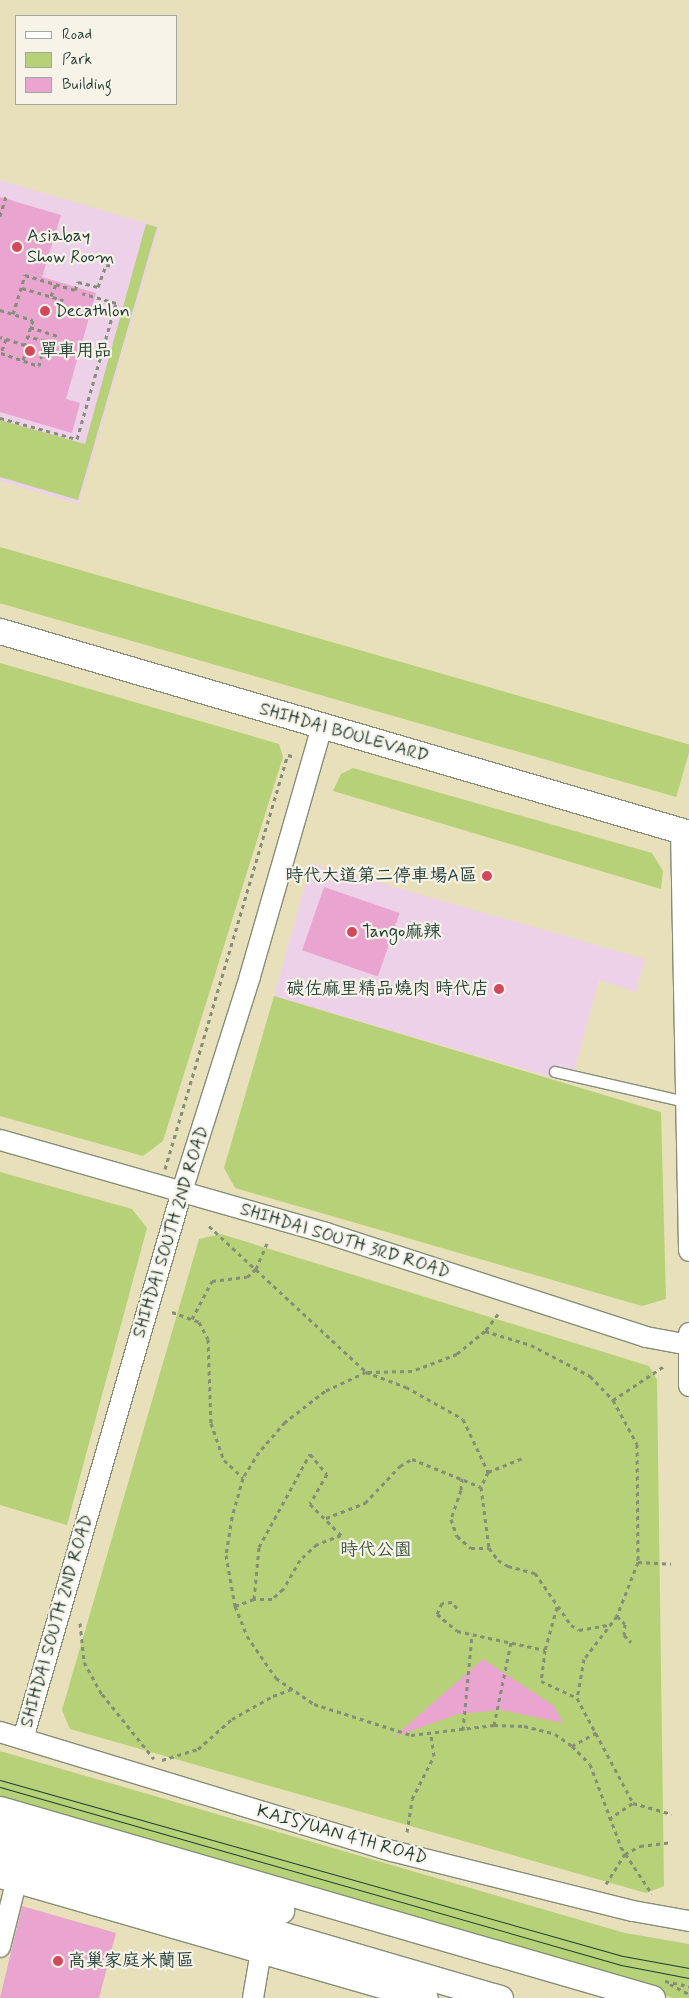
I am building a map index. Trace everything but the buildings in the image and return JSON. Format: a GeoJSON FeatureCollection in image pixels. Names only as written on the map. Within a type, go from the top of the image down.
{"type":"FeatureCollection","features":[{"type":"Feature","properties":{"kind":"street","name":"SHIHDAI BOULEVARD"},"geometry":{"type":"LineString","coordinates":[[0,631],[685,831]]}},
{"type":"Feature","properties":{"kind":"street","name":"SHIHDAI SOUTH 2ND ROAD"},"geometry":{"type":"LineString","coordinates":[[23,1739],[182,1190],[252,966],[322,726]]}},
{"type":"Feature","properties":{"kind":"street"},"geometry":{"type":"LineString","coordinates":[[685,831],[686,1102],[689,1251]]}},
{"type":"Feature","properties":{"kind":"street","name":"SHIHDAI SOUTH 3RD ROAD"},"geometry":{"type":"LineString","coordinates":[[0,1140],[182,1190],[646,1337],[689,1345]]}},
{"type":"Feature","properties":{"kind":"street"},"geometry":{"type":"LineString","coordinates":[[689,1331],[689,1386]]}},
{"type":"Feature","properties":{"kind":"street","name":"KAISYUAN 4TH ROAD"},"geometry":{"type":"LineString","coordinates":[[0,1732],[392,1851],[632,1911],[689,1921]]}},
{"type":"Feature","properties":{"kind":"street"},"geometry":{"type":"LineString","coordinates":[[0,1809],[17,1853],[0,1947]]}},
{"type":"Feature","properties":{"kind":"street"},"geometry":{"type":"LineString","coordinates":[[0,1828],[17,1853],[261,1951],[425,1998]]}},
{"type":"Feature","properties":{"kind":"street"},"geometry":{"type":"LineString","coordinates":[[17,1853],[658,1989]]}},
{"type":"Feature","properties":{"kind":"street"},"geometry":{"type":"LineString","coordinates":[[17,1853],[500,1998]]}},
{"type":"Feature","properties":{"kind":"street"},"geometry":{"type":"LineString","coordinates":[[17,1853],[586,1998]]}},
{"type":"Feature","properties":{"kind":"street"},"geometry":{"type":"LineString","coordinates":[[253,1998],[261,1951]]}},
{"type":"Feature","properties":{"kind":"lane"},"geometry":{"type":"LineString","coordinates":[[555,1072],[686,1102]]}},
{"type":"Feature","properties":{"kind":"path"},"geometry":{"type":"LineString","coordinates":[[0,216],[1,206],[6,196]]}},
{"type":"Feature","properties":{"kind":"path"},"geometry":{"type":"LineString","coordinates":[[14,314],[25,275],[75,290],[78,282],[98,287],[106,265],[114,266]]}},
{"type":"Feature","properties":{"kind":"path"},"geometry":{"type":"LineString","coordinates":[[51,296],[56,284]]}},
{"type":"Feature","properties":{"kind":"path"},"geometry":{"type":"LineString","coordinates":[[22,288],[63,300]]}},
{"type":"Feature","properties":{"kind":"path"},"geometry":{"type":"LineString","coordinates":[[0,418],[77,439],[116,303],[82,293]]}},
{"type":"Feature","properties":{"kind":"path"},"geometry":{"type":"LineString","coordinates":[[0,310],[33,320],[24,345]]}},
{"type":"Feature","properties":{"kind":"path"},"geometry":{"type":"LineString","coordinates":[[30,327],[58,336]]}},
{"type":"Feature","properties":{"kind":"path"},"geometry":{"type":"LineString","coordinates":[[6,339],[1,353],[39,366],[46,341],[28,336]]}},
{"type":"Feature","properties":{"kind":"path"},"geometry":{"type":"LineString","coordinates":[[0,337],[24,345],[27,349],[23,360]]}},
{"type":"Feature","properties":{"kind":"path"},"geometry":{"type":"LineString","coordinates":[[165,1168],[288,756]]}},
{"type":"Feature","properties":{"kind":"path"},"geometry":{"type":"LineString","coordinates":[[209,1226],[366,1372],[406,1387],[463,1419],[488,1472]]}},
{"type":"Feature","properties":{"kind":"path"},"geometry":{"type":"LineString","coordinates":[[192,1319],[212,1281],[248,1277],[256,1269],[267,1243]]}},
{"type":"Feature","properties":{"kind":"path"},"geometry":{"type":"LineString","coordinates":[[172,1312],[199,1322],[208,1339],[211,1423],[224,1460],[243,1478]]}},
{"type":"Feature","properties":{"kind":"path"},"geometry":{"type":"LineString","coordinates":[[498,1314],[485,1331],[457,1354],[412,1372],[366,1372],[324,1391],[285,1422],[259,1452],[243,1478],[232,1517],[226,1555],[235,1606],[252,1643],[276,1678],[314,1704],[352,1719],[411,1735],[494,1725],[524,1726],[555,1734],[572,1746],[590,1764],[609,1819],[625,1854],[658,1903]]}},
{"type":"Feature","properties":{"kind":"path"},"geometry":{"type":"LineString","coordinates":[[485,1331],[531,1345],[581,1372],[613,1400],[637,1444],[638,1562],[617,1616],[608,1625],[584,1659],[577,1698]]}},
{"type":"Feature","properties":{"kind":"path"},"geometry":{"type":"LineString","coordinates":[[613,1400],[664,1366]]}},
{"type":"Feature","properties":{"kind":"path"},"geometry":{"type":"LineString","coordinates":[[235,1606],[254,1599],[272,1599],[283,1589],[300,1560],[317,1544],[340,1535],[326,1518],[310,1504],[327,1474],[310,1454],[259,1547],[254,1599]]}},
{"type":"Feature","properties":{"kind":"path"},"geometry":{"type":"LineString","coordinates":[[326,1518],[365,1503],[400,1466],[412,1458],[481,1487]]}},
{"type":"Feature","properties":{"kind":"path"},"geometry":{"type":"LineString","coordinates":[[522,1458],[488,1472],[481,1487],[489,1548],[498,1560],[508,1566],[535,1573],[558,1606],[579,1630],[608,1625]]}},
{"type":"Feature","properties":{"kind":"path"},"geometry":{"type":"LineString","coordinates":[[462,1478],[462,1490],[452,1519],[457,1536],[471,1548],[489,1548]]}},
{"type":"Feature","properties":{"kind":"path"},"geometry":{"type":"LineString","coordinates":[[638,1562],[671,1564]]}},
{"type":"Feature","properties":{"kind":"path"},"geometry":{"type":"LineString","coordinates":[[457,1608],[452,1602],[442,1603],[437,1614],[457,1631],[545,1650]]}},
{"type":"Feature","properties":{"kind":"path"},"geometry":{"type":"LineString","coordinates":[[558,1606],[545,1650],[541,1682],[577,1698],[597,1732],[633,1803],[671,1814]]}},
{"type":"Feature","properties":{"kind":"path"},"geometry":{"type":"LineString","coordinates":[[617,1616],[625,1624],[624,1635],[630,1642]]}},
{"type":"Feature","properties":{"kind":"path"},"geometry":{"type":"LineString","coordinates":[[80,1623],[84,1662],[102,1694],[157,1762],[198,1749],[232,1719],[273,1696],[292,1689]]}},
{"type":"Feature","properties":{"kind":"path"},"geometry":{"type":"LineString","coordinates":[[463,1730],[472,1634]]}},
{"type":"Feature","properties":{"kind":"path"},"geometry":{"type":"LineString","coordinates":[[494,1725],[511,1642]]}},
{"type":"Feature","properties":{"kind":"path"},"geometry":{"type":"LineString","coordinates":[[572,1746],[597,1732]]}},
{"type":"Feature","properties":{"kind":"path"},"geometry":{"type":"LineString","coordinates":[[407,1832],[412,1799],[434,1756],[431,1734]]}},
{"type":"Feature","properties":{"kind":"path"},"geometry":{"type":"LineString","coordinates":[[609,1819],[633,1803]]}},
{"type":"Feature","properties":{"kind":"path"},"geometry":{"type":"LineString","coordinates":[[604,1888],[625,1854],[640,1846],[671,1842]]}},
{"type":"Feature","properties":{"kind":"path"},"geometry":{"type":"LineString","coordinates":[[658,1989],[689,1994]]}},
{"type":"Feature","properties":{"kind":"shaded area"},"geometry":{"type":"Polygon","coordinates":[[[0,180],[159,227],[79,504],[0,481],[0,180]]]}},
{"type":"Feature","properties":{"kind":"shaded area"},"geometry":{"type":"Polygon","coordinates":[[[311,863],[645,959],[636,992],[599,980],[571,1083],[274,996],[311,863]]]}},
{"type":"Feature","properties":{"kind":"green space"},"geometry":{"type":"Polygon","coordinates":[[[146,224],[157,227],[78,500],[0,477],[0,420],[85,444],[146,224]]]}},
{"type":"Feature","properties":{"kind":"green space"},"geometry":{"type":"Polygon","coordinates":[[[0,547],[689,745],[689,753],[676,797],[0,603],[0,547]]]}},
{"type":"Feature","properties":{"kind":"green space"},"geometry":{"type":"Polygon","coordinates":[[[0,663],[279,744],[283,757],[163,1141],[143,1156],[0,1116],[0,663]]]}},
{"type":"Feature","properties":{"kind":"green space"},"geometry":{"type":"Polygon","coordinates":[[[353,768],[652,853],[663,871],[661,889],[333,791],[341,774],[353,768]]]}},
{"type":"Feature","properties":{"kind":"green space"},"geometry":{"type":"Polygon","coordinates":[[[274,996],[661,1112],[666,1299],[642,1306],[235,1188],[224,1168],[274,996]]]}},
{"type":"Feature","properties":{"kind":"green space"},"geometry":{"type":"Polygon","coordinates":[[[0,1172],[132,1209],[147,1228],[67,1525],[0,1505],[0,1172]]]}},
{"type":"Feature","properties":{"kind":"green space","name":"時代公園"},"geometry":{"type":"Polygon","coordinates":[[[221,1234],[649,1366],[657,1380],[664,1886],[646,1893],[70,1729],[62,1710],[199,1239],[221,1234]]]}},
{"type":"Feature","properties":{"kind":"green space"},"geometry":{"type":"Polygon","coordinates":[[[0,1751],[625,1933],[689,1944],[689,1998],[674,1998],[618,1983],[0,1804],[0,1751]]]}},
{"type":"Feature","properties":{"kind":"tram line"},"geometry":{"type":"LineString","coordinates":[[0,1780],[623,1956],[689,1968]]}},
{"type":"Feature","properties":{"kind":"tram line"},"geometry":{"type":"LineString","coordinates":[[0,1787],[621,1965],[689,1978]]}},
{"type":"Feature","properties":{"kind":"place","name":"Asiabay Show Room"},"geometry":{"type":"Point","coordinates":[17,247]}},
{"type":"Feature","properties":{"kind":"place","name":"Decathlon"},"geometry":{"type":"Point","coordinates":[45,311]}},
{"type":"Feature","properties":{"kind":"place","name":"單車用品"},"geometry":{"type":"Point","coordinates":[30,351]}},
{"type":"Feature","properties":{"kind":"place","name":"時代大道第二停車場A區"},"geometry":{"type":"Point","coordinates":[487,876]}},
{"type":"Feature","properties":{"kind":"place","name":"Tango麻辣"},"geometry":{"type":"Point","coordinates":[352,932]}},
{"type":"Feature","properties":{"kind":"place","name":"碳佐麻里精品燒肉 時代店"},"geometry":{"type":"Point","coordinates":[499,989]}},
{"type":"Feature","properties":{"kind":"place","name":"高巢家庭米蘭區"},"geometry":{"type":"Point","coordinates":[58,1961]}}]}
